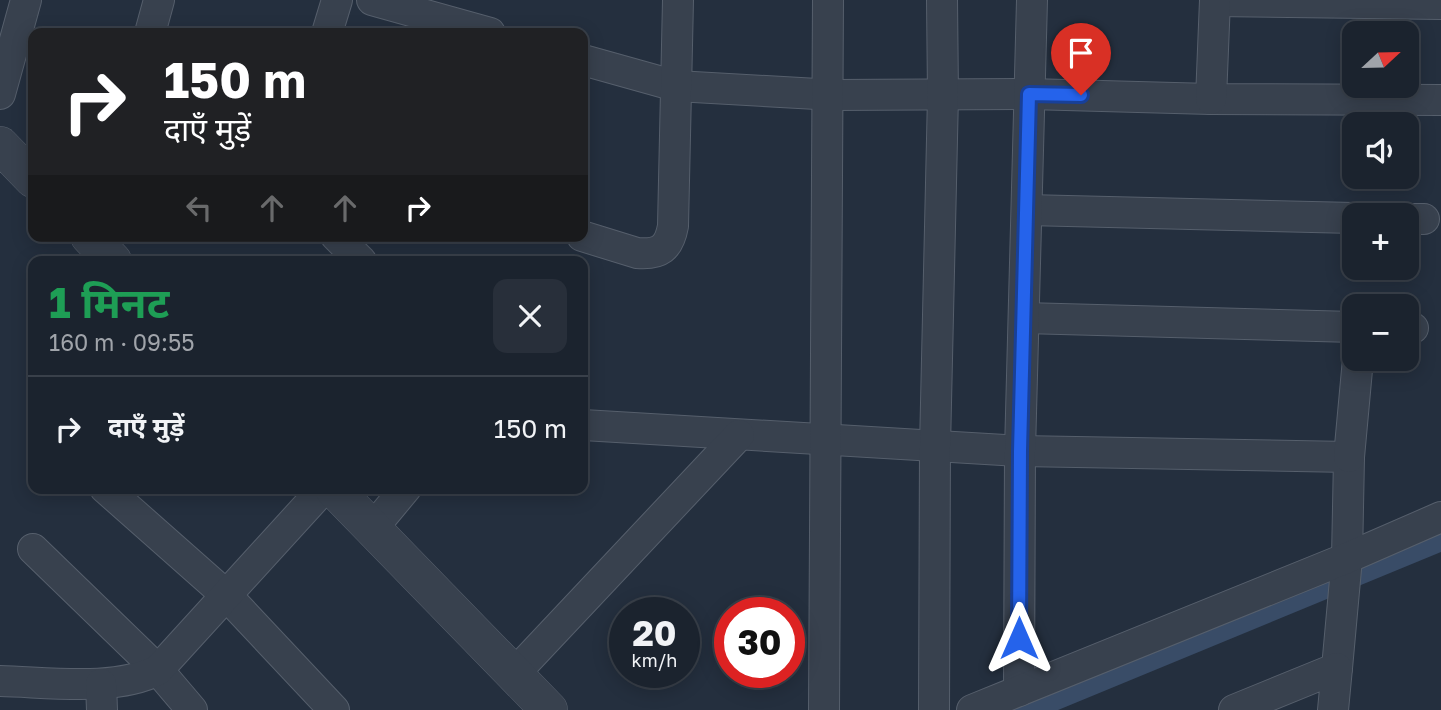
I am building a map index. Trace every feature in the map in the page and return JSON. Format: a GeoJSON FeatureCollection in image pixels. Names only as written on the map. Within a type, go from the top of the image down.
{"type":"FeatureCollection","features":[{"type":"Feature","properties":{"kind":"street"},"geometry":{"type":"LineString","coordinates":[[0,94],[26,0]]}},
{"type":"Feature","properties":{"kind":"street"},"geometry":{"type":"LineString","coordinates":[[151,28],[159,0]]}},
{"type":"Feature","properties":{"kind":"street"},"geometry":{"type":"LineString","coordinates":[[329,28],[337,0]]}},
{"type":"Feature","properties":{"kind":"street"},"geometry":{"type":"LineString","coordinates":[[372,0],[472,28]]}},
{"type":"Feature","properties":{"kind":"street"},"geometry":{"type":"LineString","coordinates":[[588,238],[646,254],[663,248],[671,240],[678,0]]}},
{"type":"Feature","properties":{"kind":"street"},"geometry":{"type":"LineString","coordinates":[[824,710],[828,0]]}},
{"type":"Feature","properties":{"kind":"street"},"geometry":{"type":"LineString","coordinates":[[934,710],[942,0]]}},
{"type":"Feature","properties":{"kind":"street"},"geometry":{"type":"LineString","coordinates":[[1019,691],[1020,451],[1032,0]]}},
{"type":"Feature","properties":{"kind":"street"},"geometry":{"type":"LineString","coordinates":[[1211,99],[1215,1],[1441,4]]}},
{"type":"Feature","properties":{"kind":"street"},"geometry":{"type":"LineString","coordinates":[[588,61],[676,86],[826,94],[1441,100]]}},
{"type":"Feature","properties":{"kind":"street"},"geometry":{"type":"LineString","coordinates":[[0,145],[28,174]]}},
{"type":"Feature","properties":{"kind":"street"},"geometry":{"type":"LineString","coordinates":[[1027,210],[1342,218]]}},
{"type":"Feature","properties":{"kind":"street"},"geometry":{"type":"LineString","coordinates":[[95,242],[108,256]]}},
{"type":"Feature","properties":{"kind":"street"},"geometry":{"type":"LineString","coordinates":[[342,242],[356,256]]}},
{"type":"Feature","properties":{"kind":"street"},"geometry":{"type":"LineString","coordinates":[[1024,318],[1342,327]]}},
{"type":"Feature","properties":{"kind":"street"},"geometry":{"type":"LineString","coordinates":[[1333,710],[1347,558],[1349,457],[1357,371]]}},
{"type":"Feature","properties":{"kind":"street"},"geometry":{"type":"LineString","coordinates":[[588,425],[1020,451],[1349,457]]}},
{"type":"Feature","properties":{"kind":"street"},"geometry":{"type":"LineString","coordinates":[[514,674],[739,435]]}},
{"type":"Feature","properties":{"kind":"street"},"geometry":{"type":"LineString","coordinates":[[112,494],[226,596],[334,710]]}},
{"type":"Feature","properties":{"kind":"street"},"geometry":{"type":"LineString","coordinates":[[0,681],[101,697],[158,670],[319,494]]}},
{"type":"Feature","properties":{"kind":"street"},"geometry":{"type":"LineString","coordinates":[[339,494],[549,710]]}},
{"type":"Feature","properties":{"kind":"street"},"geometry":{"type":"LineString","coordinates":[[372,529],[402,494]]}},
{"type":"Feature","properties":{"kind":"street"},"geometry":{"type":"LineString","coordinates":[[972,710],[1347,558],[1441,517]]}},
{"type":"Feature","properties":{"kind":"street"},"geometry":{"type":"LineString","coordinates":[[33,549],[158,670],[192,710]]}},
{"type":"Feature","properties":{"kind":"street"},"geometry":{"type":"LineString","coordinates":[[1234,710],[1337,668]]}},
{"type":"Feature","properties":{"kind":"waterway"},"geometry":{"type":"LineString","coordinates":[[1024,710],[1441,538]]}},
{"type":"Feature","properties":{"kind":"route"},"geometry":{"type":"LineString","coordinates":[[1019,638],[1020,451],[1029,94],[1081,95]]}}]}
